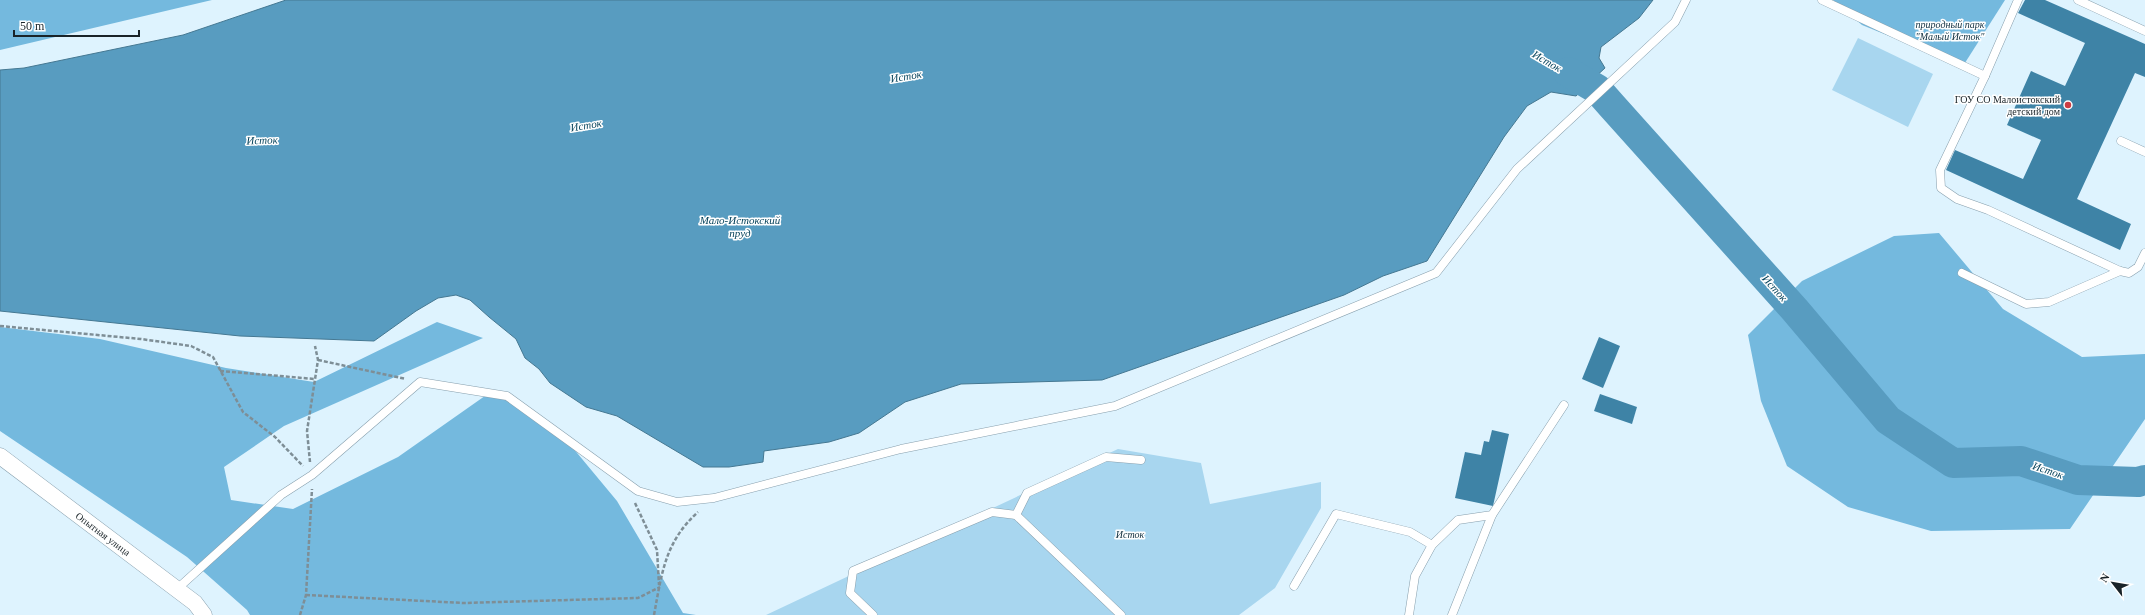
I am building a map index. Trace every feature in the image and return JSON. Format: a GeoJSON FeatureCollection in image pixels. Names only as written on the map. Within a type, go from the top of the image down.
{"type":"FeatureCollection","features":[{"type":"Feature","properties":{"kind":"street","name":"Опытная улица"},"geometry":{"type":"LineString","coordinates":[[0,456],[195,603],[204,615]]}},
{"type":"Feature","properties":{"kind":"lane"},"geometry":{"type":"LineString","coordinates":[[177,590],[281,495],[312,475],[420,382],[507,396],[638,491],[676,502],[714,498],[901,449],[1115,406],[1436,273],[1517,169],[1616,79],[1675,22],[1686,0]]}},
{"type":"Feature","properties":{"kind":"lane"},"geometry":{"type":"LineString","coordinates":[[1822,0],[1985,76]]}},
{"type":"Feature","properties":{"kind":"lane"},"geometry":{"type":"LineString","coordinates":[[2018,0],[1985,76],[1940,170],[1941,188],[1957,199],[1988,210],[2120,271],[2128,273],[2138,267],[2145,253]]}},
{"type":"Feature","properties":{"kind":"lane"},"geometry":{"type":"LineString","coordinates":[[2079,0],[2145,31]]}},
{"type":"Feature","properties":{"kind":"lane"},"geometry":{"type":"LineString","coordinates":[[2121,141],[2145,152]]}},
{"type":"Feature","properties":{"kind":"lane"},"geometry":{"type":"LineString","coordinates":[[1962,273],[2026,304],[2049,302],[2120,271]]}},
{"type":"Feature","properties":{"kind":"lane"},"geometry":{"type":"LineString","coordinates":[[1452,615],[1492,515],[1564,405]]}},
{"type":"Feature","properties":{"kind":"lane"},"geometry":{"type":"LineString","coordinates":[[1016,515],[1028,493],[1106,457],[1141,460]]}},
{"type":"Feature","properties":{"kind":"lane"},"geometry":{"type":"LineString","coordinates":[[873,615],[850,593],[853,571],[992,512],[1016,515],[1121,615]]}},
{"type":"Feature","properties":{"kind":"lane"},"geometry":{"type":"LineString","coordinates":[[1294,586],[1336,514],[1410,532],[1432,545]]}},
{"type":"Feature","properties":{"kind":"lane"},"geometry":{"type":"LineString","coordinates":[[1409,615],[1415,576],[1432,545],[1458,520],[1492,515]]}},
{"type":"Feature","properties":{"kind":"path"},"geometry":{"type":"LineString","coordinates":[[0,326],[126,337],[191,346],[213,357],[243,412],[275,437],[312,475]]}},
{"type":"Feature","properties":{"kind":"path"},"geometry":{"type":"LineString","coordinates":[[300,615],[306,595],[312,475],[307,431],[318,360],[315,346]]}},
{"type":"Feature","properties":{"kind":"path"},"geometry":{"type":"LineString","coordinates":[[318,360],[420,382]]}},
{"type":"Feature","properties":{"kind":"path"},"geometry":{"type":"LineString","coordinates":[[220,371],[315,379]]}},
{"type":"Feature","properties":{"kind":"path"},"geometry":{"type":"LineString","coordinates":[[638,491],[634,502],[657,550],[660,587]]}},
{"type":"Feature","properties":{"kind":"path"},"geometry":{"type":"LineString","coordinates":[[654,615],[668,551],[683,526],[714,498]]}},
{"type":"Feature","properties":{"kind":"path"},"geometry":{"type":"LineString","coordinates":[[306,595],[464,603],[638,598],[660,587]]}},
{"type":"Feature","properties":{"kind":"green space"},"geometry":{"type":"Polygon","coordinates":[[[0,0],[212,0],[0,50],[0,0]]]}},
{"type":"Feature","properties":{"kind":"green space","name":"природный парк \"Малый Исток\""},"geometry":{"type":"Polygon","coordinates":[[[1833,0],[2005,0],[1963,66],[1862,25],[1833,0]]]}},
{"type":"Feature","properties":{"kind":"green space"},"geometry":{"type":"Polygon","coordinates":[[[1858,38],[1933,74],[1908,127],[1832,90],[1858,38]]]}},
{"type":"Feature","properties":{"kind":"green space"},"geometry":{"type":"Polygon","coordinates":[[[1939,233],[2003,309],[2082,357],[2145,354],[2145,419],[2070,529],[1931,531],[1848,507],[1787,466],[1761,401],[1748,335],[1802,281],[1894,236],[1939,233]]]}},
{"type":"Feature","properties":{"kind":"green space"},"geometry":{"type":"Polygon","coordinates":[[[437,322],[483,338],[284,426],[224,467],[231,500],[293,509],[398,457],[492,391],[558,430],[617,501],[683,613],[696,615],[250,615],[247,610],[187,557],[0,431],[0,327],[100,339],[226,368],[314,382],[437,322]]]}},
{"type":"Feature","properties":{"kind":"green space","name":"Исток"},"geometry":{"type":"Polygon","coordinates":[[[1118,449],[1201,463],[1210,504],[1321,482],[1321,508],[1275,588],[1239,615],[766,615],[1118,449]]]}},
{"type":"Feature","properties":{"kind":"water","name":"Мало-Истокский пруд"},"geometry":{"type":"Polygon","coordinates":[[[286,0],[1653,0],[1639,18],[1601,47],[1599,58],[1605,68],[1593,79],[1600,86],[1593,93],[1586,87],[1576,96],[1551,92],[1527,106],[1504,137],[1427,261],[1383,276],[1344,295],[1102,380],[961,384],[905,402],[859,433],[829,442],[764,451],[763,462],[729,467],[703,467],[617,416],[586,407],[550,383],[539,369],[525,358],[516,339],[470,300],[456,295],[438,298],[416,311],[374,341],[240,336],[0,311],[0,70],[24,68],[183,35],[286,0]]]}},
{"type":"Feature","properties":{"kind":"building","name":"ГОУ СО Малоистокский детский дом"},"geometry":{"type":"Polygon","coordinates":[[[2025,0],[2045,0],[2145,44],[2145,77],[2135,73],[2077,199],[2131,224],[2120,250],[1946,170],[1955,150],[2023,179],[2041,140],[2007,125],[2031,71],[2065,86],[2085,43],[2018,13],[2025,0]]]}},
{"type":"Feature","properties":{"kind":"building"},"geometry":{"type":"Polygon","coordinates":[[[1599,337],[1620,346],[1603,388],[1582,379],[1599,337]]]}},
{"type":"Feature","properties":{"kind":"building"},"geometry":{"type":"Polygon","coordinates":[[[1600,394],[1637,407],[1632,424],[1594,411],[1600,394]]]}},
{"type":"Feature","properties":{"kind":"building"},"geometry":{"type":"Polygon","coordinates":[[[1492,430],[1509,434],[1493,506],[1455,498],[1465,452],[1481,455],[1484,441],[1489,442],[1492,430]]]}},
{"type":"Feature","properties":{"kind":"waterway","name":"Исток"},"geometry":{"type":"LineString","coordinates":[[1568,72],[1597,89],[1795,310],[1888,420],[1953,463],[2021,461],[2078,480],[2138,482],[2145,480]]}},
{"type":"Feature","properties":{"kind":"place","name":"ГОУ СО Малоистокский детский дом"},"geometry":{"type":"Point","coordinates":[2068,105]}}]}
